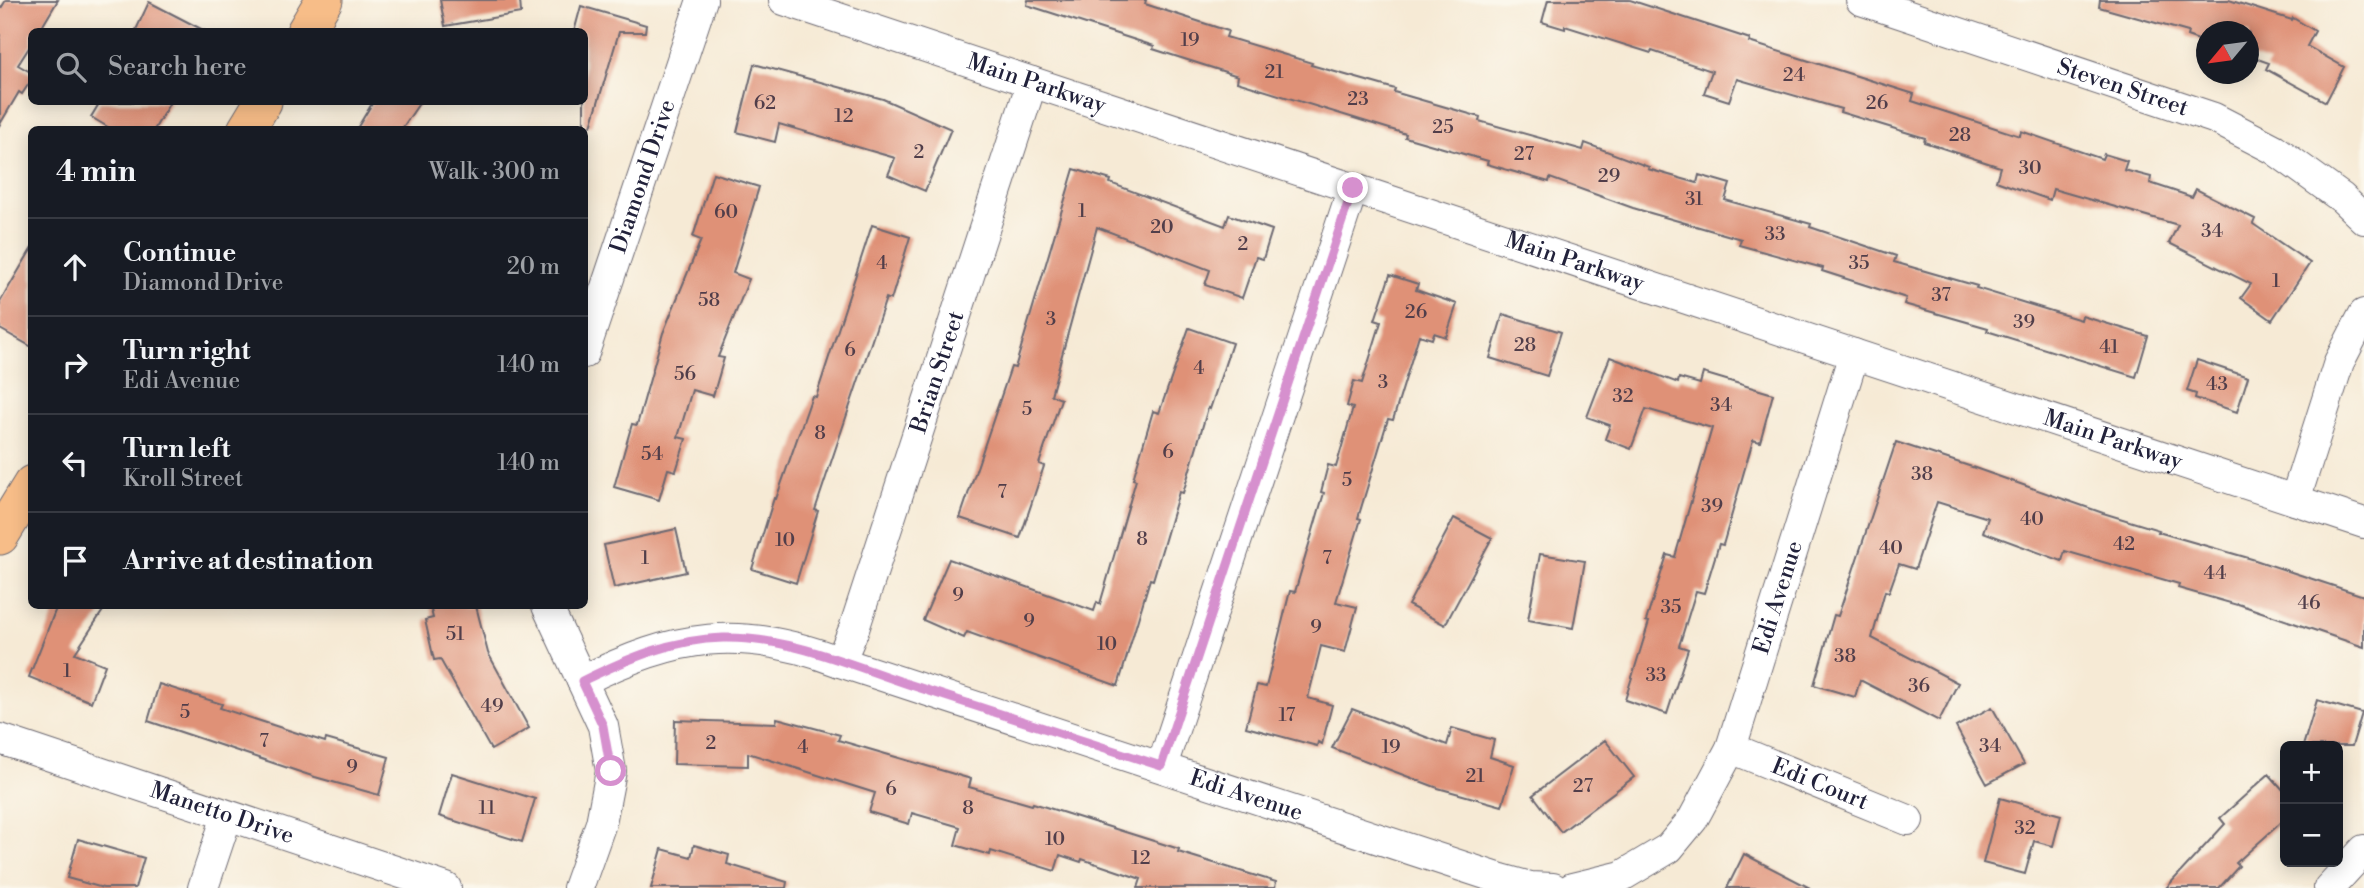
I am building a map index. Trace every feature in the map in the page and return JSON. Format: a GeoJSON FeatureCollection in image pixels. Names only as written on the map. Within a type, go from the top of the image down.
{"type":"FeatureCollection","features":[{"type":"Feature","properties":{"kind":"main road"},"geometry":{"type":"LineString","coordinates":[[307,28],[324,0]]}},
{"type":"Feature","properties":{"kind":"main road"},"geometry":{"type":"LineString","coordinates":[[248,126],[261,105]]}},
{"type":"Feature","properties":{"kind":"main road"},"geometry":{"type":"LineString","coordinates":[[0,536],[28,490]]}},
{"type":"Feature","properties":{"kind":"street","name":"Diamond Drive"},"geometry":{"type":"LineString","coordinates":[[588,341],[702,0]]}},
{"type":"Feature","properties":{"kind":"street","name":"Main Parkway"},"geometry":{"type":"LineString","coordinates":[[784,0],[2364,523]]}},
{"type":"Feature","properties":{"kind":"street","name":"Steven Street"},"geometry":{"type":"LineString","coordinates":[[1861,0],[2214,118],[2274,149],[2342,198],[2364,219]]}},
{"type":"Feature","properties":{"kind":"street","name":"Brian Street"},"geometry":{"type":"LineString","coordinates":[[840,662],[859,615],[1032,82]]}},
{"type":"Feature","properties":{"kind":"street"},"geometry":{"type":"LineString","coordinates":[[1161,766],[1353,188]]}},
{"type":"Feature","properties":{"kind":"street"},"geometry":{"type":"LineString","coordinates":[[2295,500],[2340,362],[2364,314]]}},
{"type":"Feature","properties":{"kind":"street","name":"Edi Avenue"},"geometry":{"type":"LineString","coordinates":[[1572,888],[1622,876],[1669,848],[1693,819],[1731,748],[1854,354]]}},
{"type":"Feature","properties":{"kind":"street"},"geometry":{"type":"LineString","coordinates":[[548,609],[603,726],[611,771],[601,823],[578,888]]}},
{"type":"Feature","properties":{"kind":"street","name":"Edi Avenue"},"geometry":{"type":"LineString","coordinates":[[582,681],[644,653],[695,640],[747,639],[801,647],[1501,879],[1530,887],[1553,888]]}},
{"type":"Feature","properties":{"kind":"street","name":"Manetto Drive"},"geometry":{"type":"LineString","coordinates":[[0,739],[446,888]]}},
{"type":"Feature","properties":{"kind":"street","name":"Edi Court"},"geometry":{"type":"LineString","coordinates":[[1731,748],[1908,820]]}},
{"type":"Feature","properties":{"kind":"street"},"geometry":{"type":"LineString","coordinates":[[203,888],[227,816]]}},
{"type":"Feature","properties":{"kind":"street"},"geometry":{"type":"LineString","coordinates":[[2329,888],[2364,849]]}},
{"type":"Feature","properties":{"kind":"building"},"geometry":{"type":"Polygon","coordinates":[[[6,0],[58,0],[41,28],[28,28],[28,49],[18,65],[28,71],[28,85],[22,94],[19,92],[0,124],[0,10],[6,0]]]}},
{"type":"Feature","properties":{"kind":"building"},"geometry":{"type":"Polygon","coordinates":[[[440,0],[520,0],[521,13],[445,26],[440,0]]]}},
{"type":"Feature","properties":{"kind":"building"},"geometry":{"type":"Polygon","coordinates":[[[1028,0],[1146,0],[1145,4],[1228,31],[1226,37],[1480,117],[1479,121],[1583,150],[1585,143],[1649,167],[1648,169],[1697,183],[1699,175],[1730,184],[1725,200],[1811,224],[1810,227],[1896,256],[1894,262],[2081,320],[2082,316],[2148,336],[2136,377],[1987,331],[1988,328],[1904,304],[1906,298],[1822,271],[1823,268],[1739,245],[1741,239],[1633,208],[1550,178],[1549,182],[1487,164],[1488,161],[1405,137],[1406,134],[1237,82],[1238,76],[1027,5],[1028,0]]]}},
{"type":"Feature","properties":{"kind":"building"},"geometry":{"type":"Polygon","coordinates":[[[1548,0],[1630,0],[1750,39],[1749,42],[1914,94],[1912,101],[2020,136],[2021,131],[2102,159],[2104,154],[2127,161],[2124,170],[2151,177],[2150,183],[2192,197],[2196,189],[2255,219],[2253,224],[2310,263],[2272,320],[2241,298],[2251,284],[2169,243],[2178,225],[2053,189],[2050,200],[1996,181],[2000,167],[1924,142],[1925,138],[1840,112],[1841,109],[1737,79],[1729,101],[1704,93],[1712,71],[1652,51],[1651,53],[1565,26],[1565,29],[1542,22],[1548,0]]]}},
{"type":"Feature","properties":{"kind":"building"},"geometry":{"type":"Polygon","coordinates":[[[2100,0],[2229,0],[2292,20],[2293,18],[2315,31],[2307,46],[2344,67],[2326,102],[2266,69],[2269,63],[2259,60],[2259,21],[2196,21],[2196,39],[2187,36],[2188,32],[2099,7],[2100,0]]]}},
{"type":"Feature","properties":{"kind":"building"},"geometry":{"type":"Polygon","coordinates":[[[149,2],[199,28],[137,28],[149,2]]]}},
{"type":"Feature","properties":{"kind":"building"},"geometry":{"type":"Polygon","coordinates":[[[581,6],[646,25],[645,32],[619,32],[591,126],[584,125],[584,105],[588,105],[588,28],[575,28],[581,6]]]}},
{"type":"Feature","properties":{"kind":"building"},"geometry":{"type":"Polygon","coordinates":[[[754,64],[883,99],[951,129],[925,191],[888,175],[895,158],[779,124],[775,142],[737,132],[754,64]]]}},
{"type":"Feature","properties":{"kind":"building"},"geometry":{"type":"Polygon","coordinates":[[[98,105],[168,105],[156,126],[106,126],[91,117],[98,105]]]}},
{"type":"Feature","properties":{"kind":"building"},"geometry":{"type":"Polygon","coordinates":[[[371,105],[418,105],[404,126],[358,126],[371,105]]]}},
{"type":"Feature","properties":{"kind":"building"},"geometry":{"type":"Polygon","coordinates":[[[1074,169],[1111,180],[1110,183],[1225,226],[1229,215],[1272,230],[1263,259],[1256,257],[1242,298],[1205,285],[1210,270],[1097,227],[1051,395],[1061,399],[1039,464],[1044,466],[1020,538],[960,518],[1011,367],[1015,368],[1074,169]]]}},
{"type":"Feature","properties":{"kind":"building"},"geometry":{"type":"Polygon","coordinates":[[[713,173],[759,187],[733,273],[749,279],[718,357],[724,358],[713,396],[692,390],[678,437],[686,439],[676,471],[668,469],[659,500],[614,487],[632,424],[637,425],[663,333],[701,240],[693,237],[713,173]]]}},
{"type":"Feature","properties":{"kind":"building"},"geometry":{"type":"Polygon","coordinates":[[[872,225],[910,237],[891,300],[886,298],[815,510],[818,511],[796,583],[752,569],[774,498],[776,499],[812,396],[816,397],[872,225]]]}},
{"type":"Feature","properties":{"kind":"building"},"geometry":{"type":"Polygon","coordinates":[[[28,255],[28,345],[0,329],[0,302],[28,255]]]}},
{"type":"Feature","properties":{"kind":"building"},"geometry":{"type":"Polygon","coordinates":[[[1390,275],[1418,284],[1416,290],[1457,304],[1446,337],[1434,333],[1432,339],[1419,335],[1393,420],[1388,419],[1336,602],[1357,607],[1345,652],[1321,646],[1308,698],[1332,705],[1322,744],[1318,742],[1317,746],[1246,727],[1257,685],[1266,687],[1290,591],[1295,592],[1324,493],[1321,492],[1328,465],[1336,467],[1353,408],[1347,406],[1354,381],[1362,383],[1381,322],[1375,320],[1390,275]]]}},
{"type":"Feature","properties":{"kind":"building"},"geometry":{"type":"Polygon","coordinates":[[[1503,314],[1561,332],[1547,376],[1490,358],[1503,314]]]}},
{"type":"Feature","properties":{"kind":"building"},"geometry":{"type":"Polygon","coordinates":[[[1189,328],[1232,343],[1210,409],[1208,408],[1183,493],[1179,492],[1153,580],[1150,579],[1118,686],[967,632],[964,638],[923,620],[949,559],[1094,611],[1097,602],[1100,604],[1153,411],[1159,413],[1189,328]]]}},
{"type":"Feature","properties":{"kind":"building"},"geometry":{"type":"Polygon","coordinates":[[[1610,357],[1678,383],[1679,378],[1700,384],[1703,373],[1773,394],[1760,442],[1753,440],[1723,545],[1719,544],[1704,593],[1696,591],[1679,646],[1688,649],[1667,714],[1625,700],[1667,555],[1675,557],[1712,428],[1646,409],[1631,449],[1605,439],[1610,425],[1587,417],[1610,357]]]}},
{"type":"Feature","properties":{"kind":"building"},"geometry":{"type":"Polygon","coordinates":[[[2197,360],[2248,377],[2237,412],[2195,398],[2196,394],[2187,391],[2197,360]]]}},
{"type":"Feature","properties":{"kind":"building"},"geometry":{"type":"Polygon","coordinates":[[[1896,442],[2159,530],[2158,532],[2252,559],[2364,596],[2364,647],[2238,604],[2178,588],[2179,584],[2065,551],[2062,561],[1983,532],[1988,518],[1937,502],[1915,569],[1899,564],[1889,592],[1885,591],[1872,638],[1958,683],[1939,721],[1860,680],[1855,697],[1814,685],[1834,615],[1838,616],[1896,442]]]}},
{"type":"Feature","properties":{"kind":"building"},"geometry":{"type":"Polygon","coordinates":[[[1454,518],[1492,538],[1445,625],[1408,605],[1454,518]]]}},
{"type":"Feature","properties":{"kind":"building"},"geometry":{"type":"Polygon","coordinates":[[[676,529],[686,572],[614,588],[604,545],[676,529]]]}},
{"type":"Feature","properties":{"kind":"building"},"geometry":{"type":"Polygon","coordinates":[[[1540,554],[1585,561],[1573,628],[1528,620],[1540,554]]]}},
{"type":"Feature","properties":{"kind":"building"},"geometry":{"type":"Polygon","coordinates":[[[56,609],[104,609],[75,653],[105,665],[91,702],[29,677],[56,609]]]}},
{"type":"Feature","properties":{"kind":"building"},"geometry":{"type":"Polygon","coordinates":[[[431,609],[477,609],[488,653],[529,728],[491,750],[440,659],[434,660],[425,620],[433,618],[431,609]]]}},
{"type":"Feature","properties":{"kind":"building"},"geometry":{"type":"Polygon","coordinates":[[[159,684],[222,704],[220,708],[325,742],[326,739],[389,757],[379,795],[315,777],[148,721],[159,684]]]}},
{"type":"Feature","properties":{"kind":"building"},"geometry":{"type":"Polygon","coordinates":[[[2317,700],[2362,713],[2352,746],[2343,746],[2343,741],[2305,741],[2317,700]]]}},
{"type":"Feature","properties":{"kind":"building"},"geometry":{"type":"Polygon","coordinates":[[[1992,707],[2024,764],[1987,784],[1956,727],[1992,707]]]}},
{"type":"Feature","properties":{"kind":"building"},"geometry":{"type":"Polygon","coordinates":[[[1352,709],[1447,745],[1452,728],[1494,740],[1490,757],[1514,765],[1502,806],[1438,788],[1332,748],[1352,709]]]}},
{"type":"Feature","properties":{"kind":"building"},"geometry":{"type":"Polygon","coordinates":[[[777,718],[840,735],[838,740],[971,779],[969,787],[1032,805],[1033,803],[1276,882],[1275,888],[1138,888],[1141,879],[1082,859],[1081,862],[1060,855],[1055,871],[991,851],[990,855],[955,845],[960,827],[912,813],[909,824],[869,812],[875,793],[748,753],[748,766],[674,764],[675,720],[776,723],[777,718]]]}},
{"type":"Feature","properties":{"kind":"building"},"geometry":{"type":"Polygon","coordinates":[[[1605,740],[1634,777],[1561,832],[1533,795],[1605,740]]]}},
{"type":"Feature","properties":{"kind":"building"},"geometry":{"type":"Polygon","coordinates":[[[452,773],[535,799],[522,842],[439,816],[452,773]]]}},
{"type":"Feature","properties":{"kind":"building"},"geometry":{"type":"Polygon","coordinates":[[[2269,774],[2280,786],[2280,823],[2236,863],[2239,866],[2219,888],[2166,888],[2225,824],[2220,818],[2269,774]]]}},
{"type":"Feature","properties":{"kind":"building"},"geometry":{"type":"Polygon","coordinates":[[[2000,798],[2061,815],[2053,846],[2034,841],[2025,874],[1983,863],[2000,798]]]}},
{"type":"Feature","properties":{"kind":"building"},"geometry":{"type":"Polygon","coordinates":[[[78,839],[144,858],[135,888],[103,888],[67,878],[78,839]]]}},
{"type":"Feature","properties":{"kind":"building"},"geometry":{"type":"Polygon","coordinates":[[[694,845],[729,855],[727,864],[787,882],[786,888],[651,888],[662,849],[691,857],[694,845]]]}},
{"type":"Feature","properties":{"kind":"building"},"geometry":{"type":"Polygon","coordinates":[[[1744,854],[1810,888],[1727,888],[1744,854]]]}},
{"type":"Feature","properties":{"kind":"route"},"geometry":{"type":"LineString","coordinates":[[611,771],[603,726],[582,681],[644,653],[695,640],[725,638],[801,647],[1161,766],[1353,188]]}}]}
